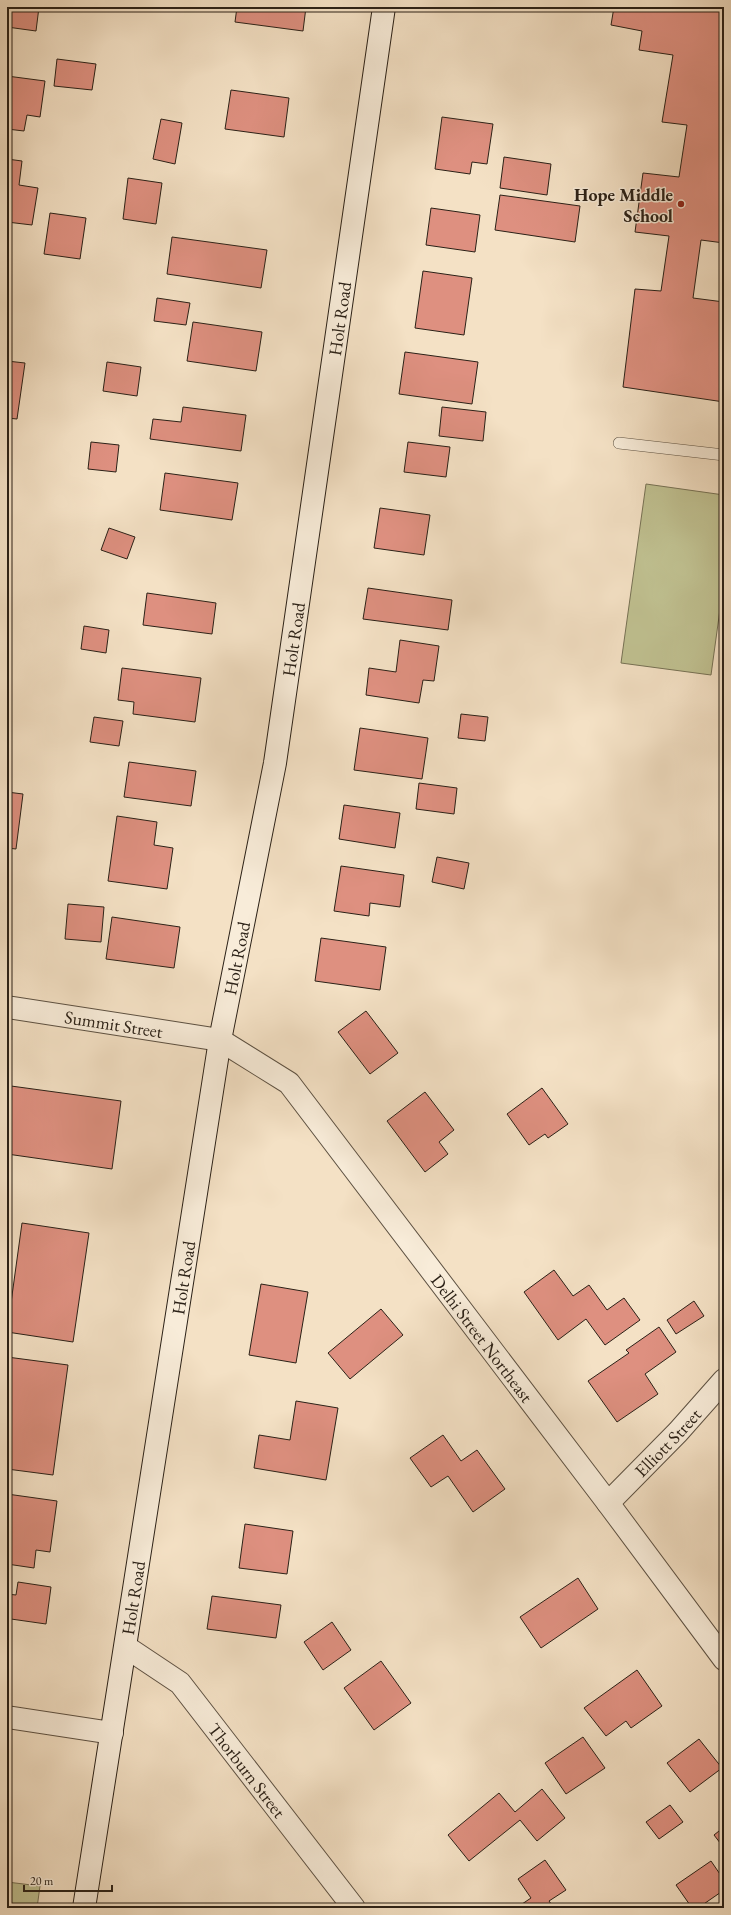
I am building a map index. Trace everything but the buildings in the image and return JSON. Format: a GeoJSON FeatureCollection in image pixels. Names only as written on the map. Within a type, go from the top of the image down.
{"type":"FeatureCollection","features":[{"type":"Feature","properties":{"kind":"main road","name":"Holt Road"},"geometry":{"type":"LineString","coordinates":[[84,1908],[220,1040],[275,763],[384,7]]}},
{"type":"Feature","properties":{"kind":"main road","name":"Summit Street"},"geometry":{"type":"LineString","coordinates":[[7,1007],[220,1040]]}},
{"type":"Feature","properties":{"kind":"main road","name":"Delhi Street Northeast"},"geometry":{"type":"LineString","coordinates":[[220,1040],[289,1084],[608,1502],[724,1659]]}},
{"type":"Feature","properties":{"kind":"main road","name":"Elliott Street"},"geometry":{"type":"LineString","coordinates":[[608,1502],[678,1432],[724,1380]]}},
{"type":"Feature","properties":{"kind":"main road","name":"Thorburn Street"},"geometry":{"type":"LineString","coordinates":[[126,1647],[180,1683],[354,1908]]}},
{"type":"Feature","properties":{"kind":"main road"},"geometry":{"type":"LineString","coordinates":[[7,1717],[112,1733]]}},
{"type":"Feature","properties":{"kind":"lane"},"geometry":{"type":"LineString","coordinates":[[618,443],[724,455]]}},
{"type":"Feature","properties":{"kind":"green space"},"geometry":{"type":"Polygon","coordinates":[[[646,484],[724,495],[724,580],[711,675],[621,663],[646,484]]]}},
{"type":"Feature","properties":{"kind":"green space"},"geometry":{"type":"Polygon","coordinates":[[[7,1882],[40,1886],[37,1908],[7,1908],[7,1882]]]}},
{"type":"Feature","properties":{"kind":"place","name":"Hope Middle School"},"geometry":{"type":"Point","coordinates":[681,204]}}]}
